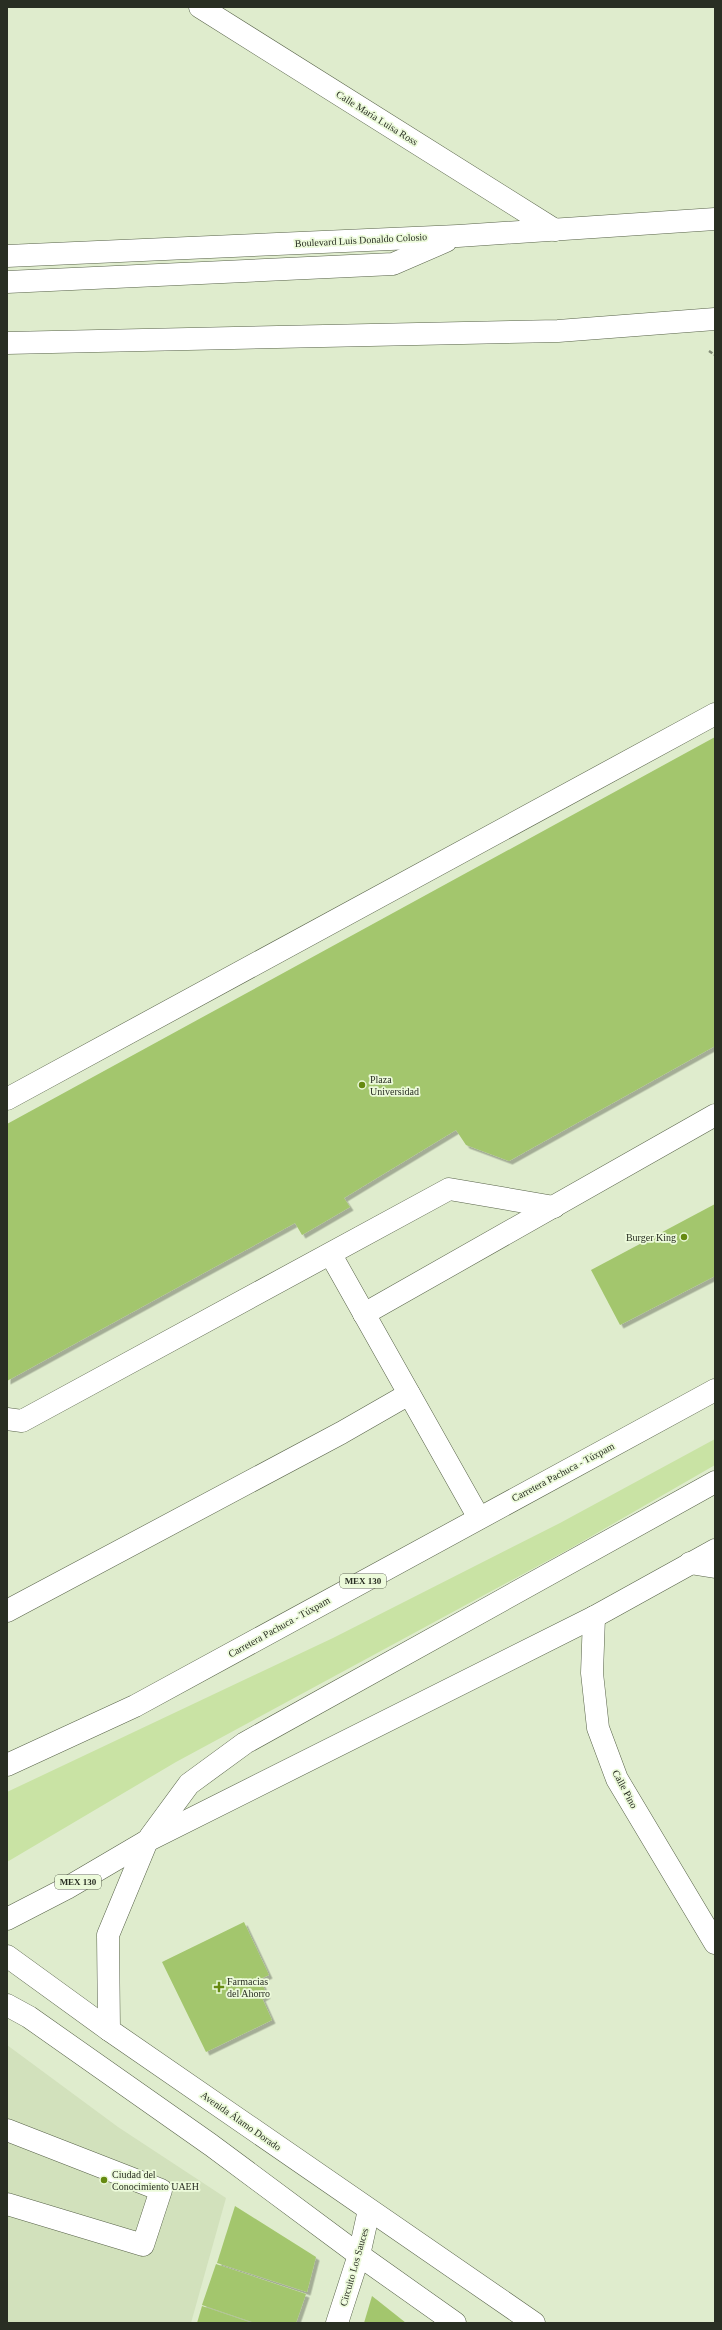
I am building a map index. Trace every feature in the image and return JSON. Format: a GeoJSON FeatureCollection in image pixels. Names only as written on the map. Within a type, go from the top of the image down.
{"type":"FeatureCollection","features":[{"type":"Feature","properties":{"kind":"main road","name":"Calle María Luisa Ross"},"geometry":{"type":"LineString","coordinates":[[200,7],[555,230]]}},
{"type":"Feature","properties":{"kind":"main road","name":"Boulevard Luis Donaldo Colosio"},"geometry":{"type":"LineString","coordinates":[[7,256],[458,236],[715,219]]}},
{"type":"Feature","properties":{"kind":"main road"},"geometry":{"type":"LineString","coordinates":[[7,282],[393,264],[458,236]]}},
{"type":"Feature","properties":{"kind":"main road"},"geometry":{"type":"LineString","coordinates":[[7,343],[558,331],[715,319]]}},
{"type":"Feature","properties":{"kind":"main road"},"geometry":{"type":"LineString","coordinates":[[7,1099],[715,714]]}},
{"type":"Feature","properties":{"kind":"main road"},"geometry":{"type":"LineString","coordinates":[[364,1314],[715,1115]]}},
{"type":"Feature","properties":{"kind":"main road"},"geometry":{"type":"LineString","coordinates":[[7,1419],[22,1421],[101,1376],[331,1255],[449,1189],[554,1207]]}},
{"type":"Feature","properties":{"kind":"main road"},"geometry":{"type":"LineString","coordinates":[[331,1255],[479,1518]]}},
{"type":"Feature","properties":{"kind":"main road","name":"Carretera Pachuca - Túxpam"},"geometry":{"type":"LineString","coordinates":[[7,1764],[135,1706],[715,1390]]}},
{"type":"Feature","properties":{"kind":"main road"},"geometry":{"type":"LineString","coordinates":[[7,1611],[341,1433],[409,1394]]}},
{"type":"Feature","properties":{"kind":"main road"},"geometry":{"type":"LineString","coordinates":[[109,2030],[108,1936],[147,1841],[189,1784],[245,1743],[715,1482]]}},
{"type":"Feature","properties":{"kind":"main road","name":"MEX 130"},"geometry":{"type":"LineString","coordinates":[[7,1919],[67,1888],[147,1841],[594,1617],[715,1550]]}},
{"type":"Feature","properties":{"kind":"main road"},"geometry":{"type":"LineString","coordinates":[[690,1563],[715,1566]]}},
{"type":"Feature","properties":{"kind":"main road","name":"Calle Pino"},"geometry":{"type":"LineString","coordinates":[[594,1617],[592,1673],[598,1728],[617,1779],[715,1943]]}},
{"type":"Feature","properties":{"kind":"main road","name":"Avenida Álamo Dorado"},"geometry":{"type":"LineString","coordinates":[[7,1956],[109,2030],[534,2323]]}},
{"type":"Feature","properties":{"kind":"main road"},"geometry":{"type":"LineString","coordinates":[[7,2005],[29,2016],[211,2145],[359,2255],[454,2323]]}},
{"type":"Feature","properties":{"kind":"main road"},"geometry":{"type":"LineString","coordinates":[[7,2130],[161,2190],[143,2245],[7,2204]]}},
{"type":"Feature","properties":{"kind":"main road","name":"Circuito Los Sauces"},"geometry":{"type":"LineString","coordinates":[[337,2323],[359,2255],[369,2210]]}},
{"type":"Feature","properties":{"kind":"shaded area","name":"Ciudad del Conocimiento UAEH"},"geometry":{"type":"Polygon","coordinates":[[[7,2045],[118,2127],[226,2198],[191,2323],[7,2323],[7,2045]]]}},
{"type":"Feature","properties":{"kind":"green space"},"geometry":{"type":"Polygon","coordinates":[[[715,1439],[715,1465],[571,1548],[176,1762],[7,1862],[7,1792],[333,1638],[560,1523],[715,1439]]]}},
{"type":"Feature","properties":{"kind":"building","name":"Plaza Universidad"},"geometry":{"type":"Polygon","coordinates":[[[715,737],[715,1046],[509,1161],[466,1145],[456,1130],[344,1198],[350,1207],[302,1235],[295,1223],[7,1381],[7,1124],[715,737]]]}},
{"type":"Feature","properties":{"kind":"building","name":"Burger King"},"geometry":{"type":"Polygon","coordinates":[[[715,1204],[715,1276],[620,1325],[591,1270],[715,1204]]]}},
{"type":"Feature","properties":{"kind":"building","name":"Farmacias del Ahorro"},"geometry":{"type":"Polygon","coordinates":[[[244,1922],[269,1975],[260,1979],[267,1995],[262,1998],[272,2020],[206,2052],[162,1962],[244,1922]]]}},
{"type":"Feature","properties":{"kind":"building"},"geometry":{"type":"Polygon","coordinates":[[[235,2206],[316,2257],[307,2292],[217,2263],[235,2206]]]}},
{"type":"Feature","properties":{"kind":"building"},"geometry":{"type":"Polygon","coordinates":[[[216,2264],[306,2294],[296,2323],[255,2323],[202,2305],[216,2264]]]}},
{"type":"Feature","properties":{"kind":"building"},"geometry":{"type":"Polygon","coordinates":[[[372,2296],[406,2323],[364,2323],[372,2296]]]}},
{"type":"Feature","properties":{"kind":"building"},"geometry":{"type":"Polygon","coordinates":[[[202,2306],[252,2323],[197,2323],[202,2306]]]}},
{"type":"Feature","properties":{"kind":"place","name":"Plaza Universidad"},"geometry":{"type":"Point","coordinates":[362,1085]}},
{"type":"Feature","properties":{"kind":"place","name":"Burger King"},"geometry":{"type":"Point","coordinates":[684,1237]}},
{"type":"Feature","properties":{"kind":"place","name":"Farmacias del Ahorro"},"geometry":{"type":"Point","coordinates":[219,1987]}},
{"type":"Feature","properties":{"kind":"place","name":"Ciudad del Conocimiento UAEH"},"geometry":{"type":"Point","coordinates":[104,2180]}}]}
